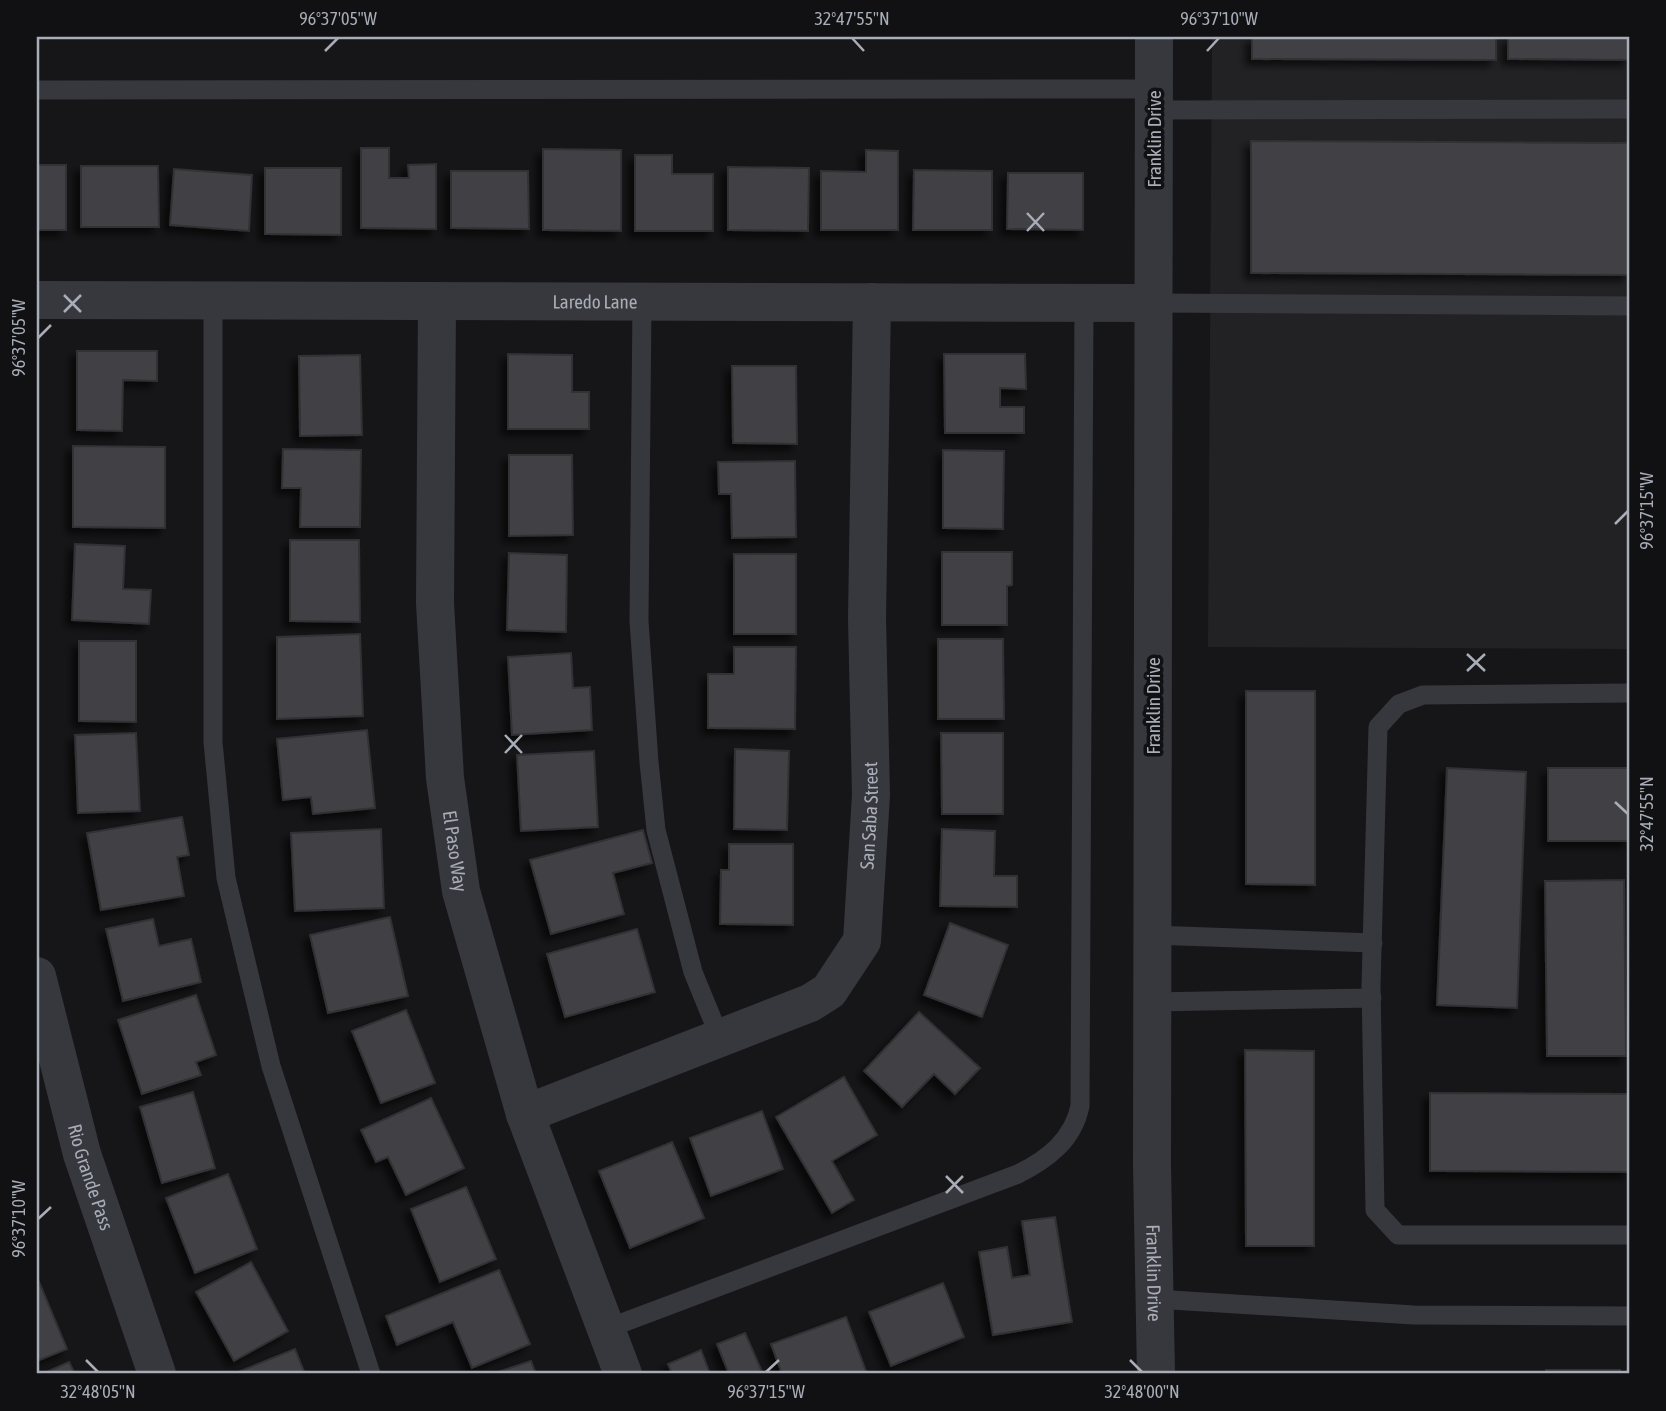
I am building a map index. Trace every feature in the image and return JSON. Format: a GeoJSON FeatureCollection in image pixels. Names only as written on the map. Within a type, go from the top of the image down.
{"type":"FeatureCollection","features":[{"type":"Feature","properties":{"kind":"street","name":"Franklin Drive"},"geometry":{"type":"LineString","coordinates":[[1154,37],[1152,1002],[1156,1374]]}},
{"type":"Feature","properties":{"kind":"street","name":"Laredo Lane"},"geometry":{"type":"LineString","coordinates":[[37,300],[1154,303]]}},
{"type":"Feature","properties":{"kind":"street","name":"El Paso Way"},"geometry":{"type":"LineString","coordinates":[[438,301],[435,603],[445,778],[461,891],[525,1114],[623,1374]]}},
{"type":"Feature","properties":{"kind":"street","name":"San Saba Street"},"geometry":{"type":"LineString","coordinates":[[525,1114],[810,1003],[829,991],[862,942],[871,795],[867,618],[872,302]]}},
{"type":"Feature","properties":{"kind":"street","name":"Rio Grande Pass"},"geometry":{"type":"LineString","coordinates":[[37,976],[82,1154],[157,1374]]}},
{"type":"Feature","properties":{"kind":"lane"},"geometry":{"type":"LineString","coordinates":[[37,90],[1154,100],[1629,109]]}},
{"type":"Feature","properties":{"kind":"lane"},"geometry":{"type":"LineString","coordinates":[[213,300],[214,742],[226,878],[271,1066],[371,1374]]}},
{"type":"Feature","properties":{"kind":"lane"},"geometry":{"type":"LineString","coordinates":[[642,302],[639,621],[650,776],[656,830],[693,972],[720,1038]]}},
{"type":"Feature","properties":{"kind":"lane"},"geometry":{"type":"LineString","coordinates":[[606,1329],[1018,1174],[1041,1162],[1076,1125],[1080,1107],[1084,303]]}},
{"type":"Feature","properties":{"kind":"lane"},"geometry":{"type":"LineString","coordinates":[[1154,303],[1629,306]]}},
{"type":"Feature","properties":{"kind":"lane"},"geometry":{"type":"LineString","coordinates":[[1629,693],[1423,695],[1399,704],[1378,727],[1372,998],[1376,1210],[1398,1234],[1629,1236]]}},
{"type":"Feature","properties":{"kind":"lane"},"geometry":{"type":"LineString","coordinates":[[1152,935],[1373,943]]}},
{"type":"Feature","properties":{"kind":"lane"},"geometry":{"type":"LineString","coordinates":[[1152,1002],[1372,998]]}},
{"type":"Feature","properties":{"kind":"lane"},"geometry":{"type":"LineString","coordinates":[[1155,1299],[1414,1315],[1629,1316]]}},
{"type":"Feature","properties":{"kind":"shaded area"},"geometry":{"type":"Polygon","coordinates":[[[1212,37],[1629,37],[1629,649],[1208,647],[1212,37]]]}},
{"type":"Feature","properties":{"kind":"building"},"geometry":{"type":"Polygon","coordinates":[[[1252,37],[1496,37],[1496,60],[1252,59],[1252,37]]]}},
{"type":"Feature","properties":{"kind":"building"},"geometry":{"type":"Polygon","coordinates":[[[1508,37],[1629,37],[1629,60],[1508,59],[1508,37]]]}},
{"type":"Feature","properties":{"kind":"building"},"geometry":{"type":"Polygon","coordinates":[[[1251,141],[1629,143],[1629,275],[1251,273],[1251,141]]]}},
{"type":"Feature","properties":{"kind":"building"},"geometry":{"type":"Polygon","coordinates":[[[361,148],[389,148],[389,178],[409,178],[408,165],[436,164],[436,229],[361,228],[361,148]]]}},
{"type":"Feature","properties":{"kind":"building"},"geometry":{"type":"Polygon","coordinates":[[[543,149],[621,150],[621,231],[543,230],[543,149]]]}},
{"type":"Feature","properties":{"kind":"building"},"geometry":{"type":"Polygon","coordinates":[[[866,150],[898,151],[898,230],[821,230],[821,171],[866,172],[866,150]]]}},
{"type":"Feature","properties":{"kind":"building"},"geometry":{"type":"Polygon","coordinates":[[[635,155],[672,155],[672,174],[713,174],[713,231],[635,231],[635,155]]]}},
{"type":"Feature","properties":{"kind":"building"},"geometry":{"type":"Polygon","coordinates":[[[37,165],[66,165],[66,230],[37,230],[37,165]]]}},
{"type":"Feature","properties":{"kind":"building"},"geometry":{"type":"Polygon","coordinates":[[[81,166],[158,166],[159,227],[81,227],[81,166]]]}},
{"type":"Feature","properties":{"kind":"building"},"geometry":{"type":"Polygon","coordinates":[[[728,167],[809,168],[808,231],[728,230],[728,167]]]}},
{"type":"Feature","properties":{"kind":"building"},"geometry":{"type":"Polygon","coordinates":[[[265,168],[341,168],[341,235],[265,234],[265,168]]]}},
{"type":"Feature","properties":{"kind":"building"},"geometry":{"type":"Polygon","coordinates":[[[174,169],[252,175],[249,231],[170,225],[174,169]]]}},
{"type":"Feature","properties":{"kind":"building"},"geometry":{"type":"Polygon","coordinates":[[[914,170],[992,171],[992,230],[913,230],[914,170]]]}},
{"type":"Feature","properties":{"kind":"building"},"geometry":{"type":"Polygon","coordinates":[[[451,171],[528,171],[529,229],[451,228],[451,171]]]}},
{"type":"Feature","properties":{"kind":"building"},"geometry":{"type":"Polygon","coordinates":[[[1008,173],[1083,173],[1083,230],[1007,229],[1008,173]]]}},
{"type":"Feature","properties":{"kind":"building"},"geometry":{"type":"Polygon","coordinates":[[[77,351],[157,351],[157,381],[123,380],[122,431],[77,430],[77,351]]]}},
{"type":"Feature","properties":{"kind":"building"},"geometry":{"type":"Polygon","coordinates":[[[508,354],[572,355],[572,392],[589,392],[589,429],[508,429],[508,354]]]}},
{"type":"Feature","properties":{"kind":"building"},"geometry":{"type":"Polygon","coordinates":[[[944,354],[1025,354],[1026,389],[1000,388],[1000,407],[1024,407],[1024,433],[945,433],[944,354]]]}},
{"type":"Feature","properties":{"kind":"building"},"geometry":{"type":"Polygon","coordinates":[[[360,355],[362,435],[300,436],[299,356],[360,355]]]}},
{"type":"Feature","properties":{"kind":"building"},"geometry":{"type":"Polygon","coordinates":[[[732,366],[796,366],[797,444],[733,443],[732,366]]]}},
{"type":"Feature","properties":{"kind":"building"},"geometry":{"type":"Polygon","coordinates":[[[73,446],[165,447],[165,528],[73,527],[73,446]]]}},
{"type":"Feature","properties":{"kind":"building"},"geometry":{"type":"Polygon","coordinates":[[[283,449],[361,450],[360,527],[300,527],[301,488],[282,488],[283,449]]]}},
{"type":"Feature","properties":{"kind":"building"},"geometry":{"type":"Polygon","coordinates":[[[943,450],[1004,451],[1003,529],[943,528],[943,450]]]}},
{"type":"Feature","properties":{"kind":"building"},"geometry":{"type":"Polygon","coordinates":[[[509,455],[572,455],[573,535],[509,536],[509,455]]]}},
{"type":"Feature","properties":{"kind":"building"},"geometry":{"type":"Polygon","coordinates":[[[795,461],[796,537],[732,538],[731,494],[719,494],[718,462],[795,461]]]}},
{"type":"Feature","properties":{"kind":"building"},"geometry":{"type":"Polygon","coordinates":[[[290,540],[359,540],[360,622],[290,621],[290,540]]]}},
{"type":"Feature","properties":{"kind":"building"},"geometry":{"type":"Polygon","coordinates":[[[75,544],[125,546],[123,589],[151,590],[149,624],[72,620],[75,544]]]}},
{"type":"Feature","properties":{"kind":"building"},"geometry":{"type":"Polygon","coordinates":[[[942,552],[1012,552],[1012,585],[1007,586],[1007,625],[942,625],[942,552]]]}},
{"type":"Feature","properties":{"kind":"building"},"geometry":{"type":"Polygon","coordinates":[[[509,553],[567,555],[566,632],[507,630],[509,553]]]}},
{"type":"Feature","properties":{"kind":"building"},"geometry":{"type":"Polygon","coordinates":[[[734,554],[796,554],[796,634],[734,634],[734,554]]]}},
{"type":"Feature","properties":{"kind":"building"},"geometry":{"type":"Polygon","coordinates":[[[360,634],[363,716],[277,719],[277,637],[360,634]]]}},
{"type":"Feature","properties":{"kind":"building"},"geometry":{"type":"Polygon","coordinates":[[[938,639],[1003,639],[1004,719],[938,719],[938,639]]]}},
{"type":"Feature","properties":{"kind":"building"},"geometry":{"type":"Polygon","coordinates":[[[79,641],[136,641],[136,722],[79,721],[79,641]]]}},
{"type":"Feature","properties":{"kind":"building"},"geometry":{"type":"Polygon","coordinates":[[[734,647],[796,647],[795,729],[708,728],[708,674],[734,674],[734,647]]]}},
{"type":"Feature","properties":{"kind":"building"},"geometry":{"type":"Polygon","coordinates":[[[571,653],[573,688],[590,687],[592,730],[512,735],[508,657],[571,653]]]}},
{"type":"Feature","properties":{"kind":"building"},"geometry":{"type":"Polygon","coordinates":[[[1246,691],[1315,691],[1315,885],[1246,884],[1246,691]]]}},
{"type":"Feature","properties":{"kind":"building"},"geometry":{"type":"Polygon","coordinates":[[[367,730],[375,808],[313,814],[311,797],[283,800],[277,739],[367,730]]]}},
{"type":"Feature","properties":{"kind":"building"},"geometry":{"type":"Polygon","coordinates":[[[136,733],[140,811],[78,813],[75,735],[136,733]]]}},
{"type":"Feature","properties":{"kind":"building"},"geometry":{"type":"Polygon","coordinates":[[[941,733],[1003,733],[1003,814],[942,814],[941,733]]]}},
{"type":"Feature","properties":{"kind":"building"},"geometry":{"type":"Polygon","coordinates":[[[735,749],[789,751],[787,830],[734,829],[735,749]]]}},
{"type":"Feature","properties":{"kind":"building"},"geometry":{"type":"Polygon","coordinates":[[[594,751],[598,827],[521,831],[517,755],[594,751]]]}},
{"type":"Feature","properties":{"kind":"building"},"geometry":{"type":"Polygon","coordinates":[[[1447,768],[1526,772],[1517,1008],[1437,1005],[1447,768]]]}},
{"type":"Feature","properties":{"kind":"building"},"geometry":{"type":"Polygon","coordinates":[[[1548,768],[1629,768],[1629,841],[1548,841],[1548,768]]]}},
{"type":"Feature","properties":{"kind":"building"},"geometry":{"type":"Polygon","coordinates":[[[182,817],[189,855],[177,857],[184,896],[101,910],[87,833],[182,817]]]}},
{"type":"Feature","properties":{"kind":"building"},"geometry":{"type":"Polygon","coordinates":[[[381,829],[384,908],[295,911],[291,833],[381,829]]]}},
{"type":"Feature","properties":{"kind":"building"},"geometry":{"type":"Polygon","coordinates":[[[942,829],[995,831],[994,876],[1017,876],[1017,907],[940,906],[942,829]]]}},
{"type":"Feature","properties":{"kind":"building"},"geometry":{"type":"Polygon","coordinates":[[[643,830],[652,863],[613,873],[624,914],[551,934],[530,860],[643,830]]]}},
{"type":"Feature","properties":{"kind":"building"},"geometry":{"type":"Polygon","coordinates":[[[729,844],[793,844],[793,925],[720,924],[721,870],[729,870],[729,844]]]}},
{"type":"Feature","properties":{"kind":"building"},"geometry":{"type":"Polygon","coordinates":[[[1624,880],[1626,1056],[1547,1056],[1545,881],[1624,880]]]}},
{"type":"Feature","properties":{"kind":"building"},"geometry":{"type":"Polygon","coordinates":[[[390,917],[408,996],[328,1013],[310,935],[390,917]]]}},
{"type":"Feature","properties":{"kind":"building"},"geometry":{"type":"Polygon","coordinates":[[[153,919],[159,946],[191,939],[201,982],[123,1001],[106,929],[153,919]]]}},
{"type":"Feature","properties":{"kind":"building"},"geometry":{"type":"Polygon","coordinates":[[[950,923],[1008,945],[982,1017],[924,995],[950,923]]]}},
{"type":"Feature","properties":{"kind":"building"},"geometry":{"type":"Polygon","coordinates":[[[637,929],[655,992],[565,1017],[547,954],[637,929]]]}},
{"type":"Feature","properties":{"kind":"building"},"geometry":{"type":"Polygon","coordinates":[[[196,995],[216,1055],[196,1062],[201,1075],[142,1094],[118,1020],[196,995]]]}},
{"type":"Feature","properties":{"kind":"building"},"geometry":{"type":"Polygon","coordinates":[[[406,1010],[435,1083],[381,1103],[352,1031],[406,1010]]]}},
{"type":"Feature","properties":{"kind":"building"},"geometry":{"type":"Polygon","coordinates":[[[919,1012],[980,1068],[955,1094],[934,1074],[902,1107],[864,1071],[919,1012]]]}},
{"type":"Feature","properties":{"kind":"building"},"geometry":{"type":"Polygon","coordinates":[[[1245,1050],[1314,1051],[1314,1246],[1246,1246],[1245,1050]]]}},
{"type":"Feature","properties":{"kind":"building"},"geometry":{"type":"Polygon","coordinates":[[[844,1077],[877,1135],[832,1161],[854,1200],[832,1213],[776,1117],[844,1077]]]}},
{"type":"Feature","properties":{"kind":"building"},"geometry":{"type":"Polygon","coordinates":[[[193,1092],[215,1168],[162,1183],[140,1107],[193,1092]]]}},
{"type":"Feature","properties":{"kind":"building"},"geometry":{"type":"Polygon","coordinates":[[[1430,1093],[1629,1094],[1629,1172],[1430,1171],[1430,1093]]]}},
{"type":"Feature","properties":{"kind":"building"},"geometry":{"type":"Polygon","coordinates":[[[431,1098],[464,1168],[406,1195],[388,1157],[376,1162],[361,1130],[431,1098]]]}},
{"type":"Feature","properties":{"kind":"building"},"geometry":{"type":"Polygon","coordinates":[[[762,1111],[783,1169],[711,1196],[690,1138],[762,1111]]]}},
{"type":"Feature","properties":{"kind":"building"},"geometry":{"type":"Polygon","coordinates":[[[672,1142],[704,1218],[630,1248],[599,1171],[672,1142]]]}},
{"type":"Feature","properties":{"kind":"building"},"geometry":{"type":"Polygon","coordinates":[[[228,1174],[257,1249],[195,1273],[166,1198],[228,1174]]]}},
{"type":"Feature","properties":{"kind":"building"},"geometry":{"type":"Polygon","coordinates":[[[466,1187],[496,1259],[440,1282],[411,1209],[466,1187]]]}},
{"type":"Feature","properties":{"kind":"building"},"geometry":{"type":"Polygon","coordinates":[[[1055,1217],[1072,1322],[993,1335],[979,1252],[1007,1247],[1012,1278],[1030,1275],[1022,1221],[1055,1217]]]}},
{"type":"Feature","properties":{"kind":"building"},"geometry":{"type":"Polygon","coordinates":[[[251,1262],[288,1331],[234,1361],[196,1292],[251,1262]]]}},
{"type":"Feature","properties":{"kind":"building"},"geometry":{"type":"Polygon","coordinates":[[[499,1270],[530,1344],[472,1368],[453,1322],[397,1345],[386,1316],[499,1270]]]}},
{"type":"Feature","properties":{"kind":"building"},"geometry":{"type":"Polygon","coordinates":[[[37,1277],[67,1349],[37,1361],[37,1277]]]}},
{"type":"Feature","properties":{"kind":"building"},"geometry":{"type":"Polygon","coordinates":[[[943,1283],[964,1337],[891,1366],[869,1312],[943,1283]]]}},
{"type":"Feature","properties":{"kind":"building"},"geometry":{"type":"Polygon","coordinates":[[[846,1317],[867,1374],[782,1374],[771,1344],[846,1317]]]}},
{"type":"Feature","properties":{"kind":"building"},"geometry":{"type":"Polygon","coordinates":[[[745,1333],[763,1374],[729,1374],[717,1344],[745,1333]]]}},
{"type":"Feature","properties":{"kind":"building"},"geometry":{"type":"Polygon","coordinates":[[[295,1349],[305,1374],[233,1374],[295,1349]]]}},
{"type":"Feature","properties":{"kind":"building"},"geometry":{"type":"Polygon","coordinates":[[[701,1350],[710,1374],[672,1374],[668,1364],[701,1350]]]}},
{"type":"Feature","properties":{"kind":"building"},"geometry":{"type":"Polygon","coordinates":[[[531,1361],[536,1374],[492,1374],[531,1361]]]}},
{"type":"Feature","properties":{"kind":"building"},"geometry":{"type":"Polygon","coordinates":[[[69,1362],[75,1374],[42,1374],[69,1362]]]}},
{"type":"Feature","properties":{"kind":"building"},"geometry":{"type":"Polygon","coordinates":[[[1546,1370],[1620,1370],[1620,1374],[1546,1374],[1546,1370]]]}},
{"type":"Feature","properties":{"kind":"building"},"geometry":{"type":"Polygon","coordinates":[[[1496,1373],[1496,1374],[1324,1374],[1496,1373]]]}}]}
